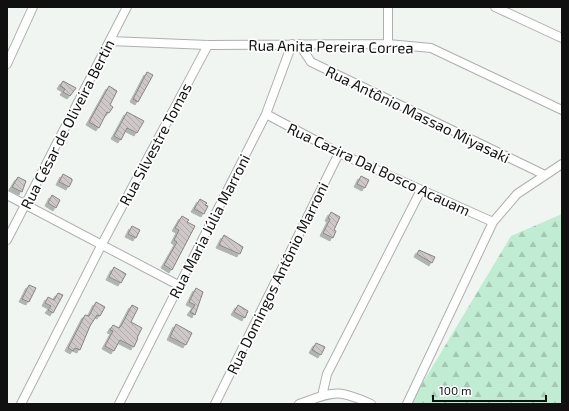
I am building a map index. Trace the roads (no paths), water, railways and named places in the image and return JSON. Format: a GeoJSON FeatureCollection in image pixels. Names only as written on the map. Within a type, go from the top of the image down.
{"type":"FeatureCollection","features":[{"type":"Feature","properties":{"kind":"street"},"geometry":{"type":"LineString","coordinates":[[7,64],[33,7]]}},
{"type":"Feature","properties":{"kind":"street","name":"Rua César de Oliveira Bertin"},"geometry":{"type":"LineString","coordinates":[[7,240],[127,7]]}},
{"type":"Feature","properties":{"kind":"street"},"geometry":{"type":"LineString","coordinates":[[388,7],[388,44]]}},
{"type":"Feature","properties":{"kind":"street"},"geometry":{"type":"LineString","coordinates":[[495,7],[562,38]]}},
{"type":"Feature","properties":{"kind":"street","name":"Rua Anita Pereira Correa"},"geometry":{"type":"LineString","coordinates":[[110,41],[208,45],[388,44],[431,48],[562,110]]}},
{"type":"Feature","properties":{"kind":"street","name":"Rua Maria Júlia Marroni"},"geometry":{"type":"LineString","coordinates":[[119,404],[266,114],[295,44]]}},
{"type":"Feature","properties":{"kind":"street","name":"Rua Antônio Massao Miyasaki"},"geometry":{"type":"LineString","coordinates":[[295,44],[311,62],[545,175]]}},
{"type":"Feature","properties":{"kind":"street","name":"Rua Silvestre Tomas"},"geometry":{"type":"LineString","coordinates":[[21,404],[102,244],[208,45]]}},
{"type":"Feature","properties":{"kind":"street","name":"Rua Cazira Dal Bosco Acauam"},"geometry":{"type":"LineString","coordinates":[[266,114],[338,152],[493,222]]}},
{"type":"Feature","properties":{"kind":"street","name":"Rua Domingos Antônio Marroni"},"geometry":{"type":"LineString","coordinates":[[215,404],[338,152]]}},
{"type":"Feature","properties":{"kind":"street"},"geometry":{"type":"LineString","coordinates":[[407,404],[493,222],[517,194],[562,164]]}},
{"type":"Feature","properties":{"kind":"street"},"geometry":{"type":"LineString","coordinates":[[322,396],[327,374],[421,190]]}},
{"type":"Feature","properties":{"kind":"street"},"geometry":{"type":"LineString","coordinates":[[7,195],[180,286]]}},
{"type":"Feature","properties":{"kind":"street"},"geometry":{"type":"LineString","coordinates":[[299,404],[322,396],[340,393],[371,404]]}}]}
